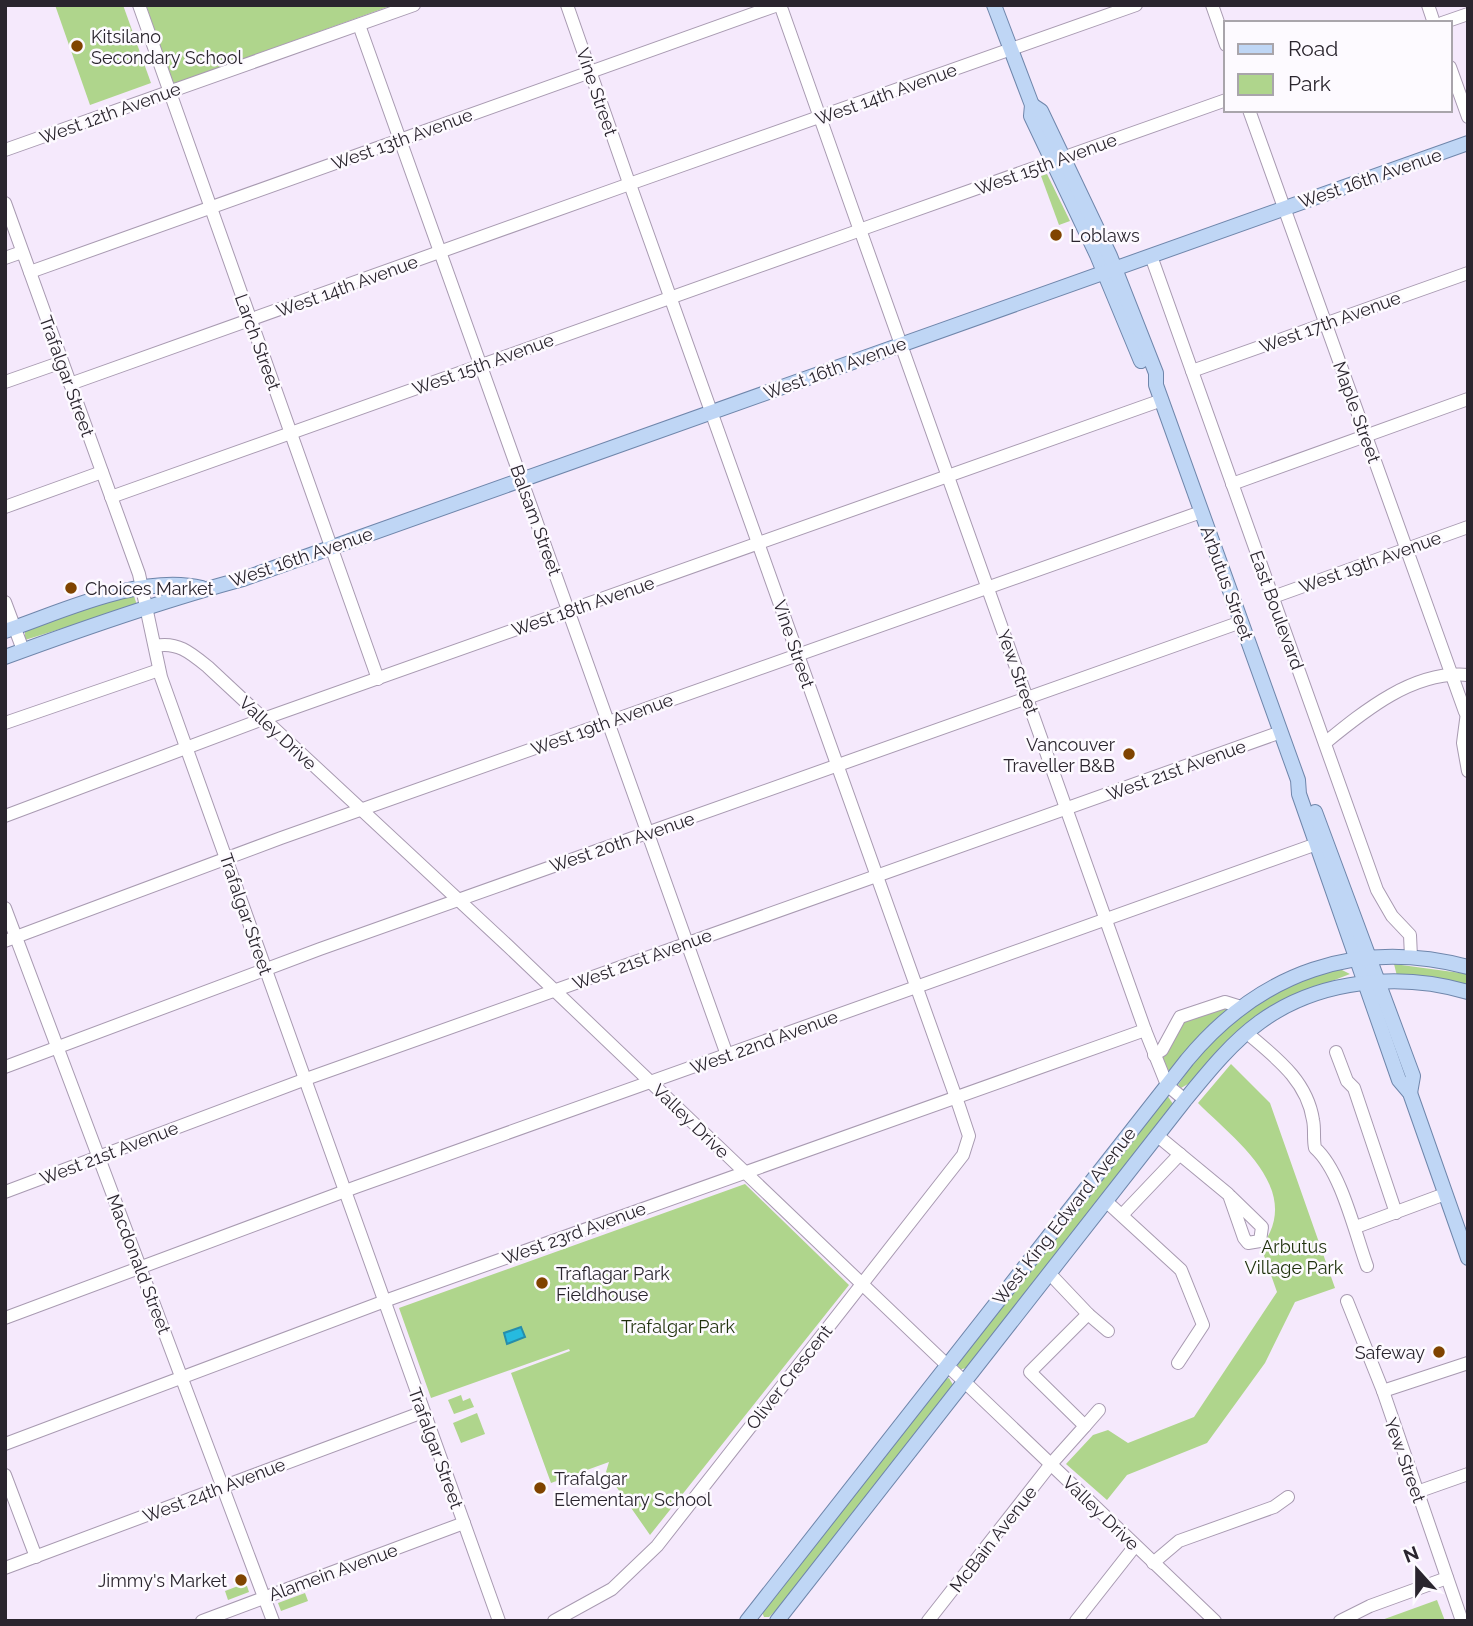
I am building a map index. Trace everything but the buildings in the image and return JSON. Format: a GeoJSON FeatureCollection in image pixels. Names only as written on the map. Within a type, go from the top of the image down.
{"type":"FeatureCollection","features":[{"type":"Feature","properties":{"kind":"main road","name":"Arbutus Street"},"geometry":{"type":"LineString","coordinates":[[994,5],[1032,105],[1031,116],[1058,160],[1110,270],[1148,377],[1156,385],[1162,400],[1298,780],[1299,794],[1321,842],[1365,959],[1399,1080],[1410,1093],[1468,1258]]}},
{"type":"Feature","properties":{"kind":"main road","name":"West 16th Avenue"},"geometry":{"type":"LineString","coordinates":[[5,657],[190,596],[202,588],[243,579],[1468,143]]}},
{"type":"Feature","properties":{"kind":"main road","name":"West 16th Avenue"},"geometry":{"type":"LineString","coordinates":[[10,630],[103,597],[142,589],[189,585],[202,588]]}},
{"type":"Feature","properties":{"kind":"main road","name":"West King Edward Avenue"},"geometry":{"type":"LineString","coordinates":[[752,1619],[946,1366],[1202,1042],[1241,1007],[1303,973],[1365,959],[1411,957],[1468,967]]}},
{"type":"Feature","properties":{"kind":"main road","name":"West King Edward Avenue"},"geometry":{"type":"LineString","coordinates":[[777,1621],[1108,1203],[1185,1100],[1214,1065],[1247,1032],[1274,1013],[1329,989],[1373,983],[1422,982],[1468,992]]}},
{"type":"Feature","properties":{"kind":"street","name":"Larch Street"},"geometry":{"type":"LineString","coordinates":[[139,5],[378,679]]}},
{"type":"Feature","properties":{"kind":"street","name":"West 12th Avenue"},"geometry":{"type":"LineString","coordinates":[[5,150],[414,5]]}},
{"type":"Feature","properties":{"kind":"street","name":"Vine Street"},"geometry":{"type":"LineString","coordinates":[[567,5],[956,1097]]}},
{"type":"Feature","properties":{"kind":"street","name":"West 14th Avenue"},"geometry":{"type":"LineString","coordinates":[[70,384],[1136,5]]}},
{"type":"Feature","properties":{"kind":"street"},"geometry":{"type":"LineString","coordinates":[[1212,5],[1224,39]]}},
{"type":"Feature","properties":{"kind":"street","name":"West 13th Avenue"},"geometry":{"type":"LineString","coordinates":[[30,272],[779,7]]}},
{"type":"Feature","properties":{"kind":"street","name":"Yew Street"},"geometry":{"type":"LineString","coordinates":[[779,7],[1154,1055],[1167,1085],[1185,1100]]}},
{"type":"Feature","properties":{"kind":"street"},"geometry":{"type":"LineString","coordinates":[[1448,21],[1468,14]]}},
{"type":"Feature","properties":{"kind":"street","name":"Balsam Street"},"geometry":{"type":"LineString","coordinates":[[359,25],[727,1055]]}},
{"type":"Feature","properties":{"kind":"street"},"geometry":{"type":"LineString","coordinates":[[1452,73],[1468,117]]}},
{"type":"Feature","properties":{"kind":"street","name":"West 15th Avenue"},"geometry":{"type":"LineString","coordinates":[[111,497],[1224,101]]}},
{"type":"Feature","properties":{"kind":"street","name":"Maple Street"},"geometry":{"type":"LineString","coordinates":[[1250,112],[1449,674],[1466,709]]}},
{"type":"Feature","properties":{"kind":"street","name":"Trafalgar Street"},"geometry":{"type":"LineString","coordinates":[[5,203],[142,589],[159,670],[499,1621]]}},
{"type":"Feature","properties":{"kind":"street"},"geometry":{"type":"LineString","coordinates":[[5,258],[22,252]]}},
{"type":"Feature","properties":{"kind":"street","name":"East Boulevard"},"geometry":{"type":"LineString","coordinates":[[1151,256],[1377,890],[1392,916],[1410,935],[1411,957]]}},
{"type":"Feature","properties":{"kind":"street","name":"West 17th Avenue"},"geometry":{"type":"LineString","coordinates":[[1192,371],[1468,273]]}},
{"type":"Feature","properties":{"kind":"street"},"geometry":{"type":"LineString","coordinates":[[5,382],[62,362]]}},
{"type":"Feature","properties":{"kind":"street"},"geometry":{"type":"LineString","coordinates":[[1232,484],[1468,399]]}},
{"type":"Feature","properties":{"kind":"street","name":"West 18th Avenue"},"geometry":{"type":"LineString","coordinates":[[5,816],[263,719],[1162,400]]}},
{"type":"Feature","properties":{"kind":"street"},"geometry":{"type":"LineString","coordinates":[[5,507],[102,472]]}},
{"type":"Feature","properties":{"kind":"street","name":"West 19th Avenue"},"geometry":{"type":"LineString","coordinates":[[11,939],[226,858],[1201,512]]}},
{"type":"Feature","properties":{"kind":"street","name":"West 19th Avenue"},"geometry":{"type":"LineString","coordinates":[[1273,597],[1468,527]]}},
{"type":"Feature","properties":{"kind":"street"},"geometry":{"type":"LineString","coordinates":[[5,602],[10,630],[23,650]]}},
{"type":"Feature","properties":{"kind":"street","name":"West 20th Avenue"},"geometry":{"type":"LineString","coordinates":[[5,1067],[457,900],[1241,622]]}},
{"type":"Feature","properties":{"kind":"street","name":"Valley Drive"},"geometry":{"type":"LineString","coordinates":[[155,646],[167,643],[187,651],[263,719],[555,990],[1215,1621]]}},
{"type":"Feature","properties":{"kind":"street"},"geometry":{"type":"LineString","coordinates":[[5,723],[159,670]]}},
{"type":"Feature","properties":{"kind":"street"},"geometry":{"type":"LineString","coordinates":[[1325,743],[1361,714],[1392,695],[1449,674],[1468,675]]}},
{"type":"Feature","properties":{"kind":"street"},"geometry":{"type":"LineString","coordinates":[[1466,709],[1463,743],[1468,771]]}},
{"type":"Feature","properties":{"kind":"street","name":"West 21st Avenue"},"geometry":{"type":"LineString","coordinates":[[5,1192],[306,1079],[1280,732]]}},
{"type":"Feature","properties":{"kind":"street","name":"West 22nd Avenue"},"geometry":{"type":"LineString","coordinates":[[5,1318],[345,1191],[1321,842]]}},
{"type":"Feature","properties":{"kind":"street","name":"Macdonald Street"},"geometry":{"type":"LineString","coordinates":[[5,908],[11,939],[58,1047],[273,1621]]}},
{"type":"Feature","properties":{"kind":"street"},"geometry":{"type":"LineString","coordinates":[[1154,1055],[1162,1050],[1180,1017],[1224,1002],[1241,1007]]}},
{"type":"Feature","properties":{"kind":"street","name":"West 23rd Avenue"},"geometry":{"type":"LineString","coordinates":[[5,1444],[384,1301],[1145,1030]]}},
{"type":"Feature","properties":{"kind":"street"},"geometry":{"type":"LineString","coordinates":[[1247,1032],[1295,1076],[1313,1118],[1315,1148],[1325,1156],[1356,1227],[1354,1232],[1367,1266]]}},
{"type":"Feature","properties":{"kind":"street"},"geometry":{"type":"LineString","coordinates":[[1336,1052],[1347,1081],[1354,1088],[1396,1213]]}},
{"type":"Feature","properties":{"kind":"street","name":"Oliver Crescent"},"geometry":{"type":"LineString","coordinates":[[554,1621],[612,1589],[657,1546],[963,1155],[969,1136],[956,1097]]}},
{"type":"Feature","properties":{"kind":"street"},"geometry":{"type":"LineString","coordinates":[[1159,1137],[1229,1195]]}},
{"type":"Feature","properties":{"kind":"street"},"geometry":{"type":"LineString","coordinates":[[1122,1215],[1180,1154]]}},
{"type":"Feature","properties":{"kind":"street"},"geometry":{"type":"LineString","coordinates":[[1356,1227],[1445,1194]]}},
{"type":"Feature","properties":{"kind":"street"},"geometry":{"type":"LineString","coordinates":[[1108,1203],[1181,1270],[1188,1282],[1203,1325],[1178,1363]]}},
{"type":"Feature","properties":{"kind":"street"},"geometry":{"type":"LineString","coordinates":[[1051,1275],[1108,1331]]}},
{"type":"Feature","properties":{"kind":"street","name":"Yew Street"},"geometry":{"type":"LineString","coordinates":[[1347,1301],[1383,1391],[1462,1621]]}},
{"type":"Feature","properties":{"kind":"street"},"geometry":{"type":"LineString","coordinates":[[1086,1426],[1030,1372],[1088,1314]]}},
{"type":"Feature","properties":{"kind":"street"},"geometry":{"type":"LineString","coordinates":[[1383,1391],[1468,1363]]}},
{"type":"Feature","properties":{"kind":"street","name":"McBain Avenue"},"geometry":{"type":"LineString","coordinates":[[928,1621],[1051,1464],[1098,1410]]}},
{"type":"Feature","properties":{"kind":"street","name":"West 24th Avenue"},"geometry":{"type":"LineString","coordinates":[[5,1569],[424,1412]]}},
{"type":"Feature","properties":{"kind":"street"},"geometry":{"type":"LineString","coordinates":[[1417,1492],[1468,1474]]}},
{"type":"Feature","properties":{"kind":"street"},"geometry":{"type":"LineString","coordinates":[[5,1475],[36,1557]]}},
{"type":"Feature","properties":{"kind":"street"},"geometry":{"type":"LineString","coordinates":[[1153,1563],[1179,1541],[1274,1507],[1288,1497]]}},
{"type":"Feature","properties":{"kind":"street","name":"Alamein Avenue"},"geometry":{"type":"LineString","coordinates":[[202,1621],[464,1523]]}},
{"type":"Feature","properties":{"kind":"street"},"geometry":{"type":"LineString","coordinates":[[1076,1621],[1135,1546]]}},
{"type":"Feature","properties":{"kind":"street"},"geometry":{"type":"LineString","coordinates":[[1340,1621],[1370,1606],[1447,1578]]}},
{"type":"Feature","properties":{"kind":"green space"},"geometry":{"type":"Polygon","coordinates":[[[55,5],[123,5],[151,83],[90,105],[55,5]]]}},
{"type":"Feature","properties":{"kind":"green space"},"geometry":{"type":"Polygon","coordinates":[[[146,5],[393,5],[173,84],[146,5]]]}},
{"type":"Feature","properties":{"kind":"green space"},"geometry":{"type":"Polygon","coordinates":[[[1047,174],[1070,221],[1059,225],[1041,176],[1047,174]]]}},
{"type":"Feature","properties":{"kind":"green space"},"geometry":{"type":"Polygon","coordinates":[[[134,596],[137,605],[25,640],[25,630],[104,601],[134,596]]]}},
{"type":"Feature","properties":{"kind":"green space"},"geometry":{"type":"Polygon","coordinates":[[[1394,964],[1468,974],[1468,986],[1397,976],[1394,964]]]}},
{"type":"Feature","properties":{"kind":"green space"},"geometry":{"type":"Polygon","coordinates":[[[1338,968],[1350,974],[1301,993],[1188,1084],[1181,1088],[1178,1085],[1209,1040],[1274,990],[1338,968]]]}},
{"type":"Feature","properties":{"kind":"green space"},"geometry":{"type":"Polygon","coordinates":[[[1221,1006],[1231,1008],[1171,1070],[1167,1070],[1162,1059],[1178,1024],[1221,1006]]]}},
{"type":"Feature","properties":{"kind":"green space","name":"Arbutus Village Park"},"geometry":{"type":"Polygon","coordinates":[[[1231,1064],[1270,1103],[1335,1288],[1295,1302],[1265,1363],[1207,1443],[1127,1475],[1107,1500],[1066,1464],[1093,1435],[1108,1430],[1128,1443],[1194,1417],[1277,1292],[1261,1247],[1272,1226],[1275,1206],[1270,1186],[1246,1150],[1198,1103],[1231,1064]]]}},
{"type":"Feature","properties":{"kind":"green space"},"geometry":{"type":"Polygon","coordinates":[[[1167,1095],[1173,1104],[966,1368],[958,1370],[958,1362],[1167,1095]]]}},
{"type":"Feature","properties":{"kind":"green space","name":"Trafalgar Park"},"geometry":{"type":"Polygon","coordinates":[[[745,1184],[849,1285],[650,1535],[606,1472],[609,1462],[551,1483],[511,1373],[570,1351],[569,1349],[431,1398],[399,1308],[745,1184]]]}},
{"type":"Feature","properties":{"kind":"green space"},"geometry":{"type":"Polygon","coordinates":[[[949,1378],[953,1385],[942,1404],[789,1598],[769,1617],[764,1617],[762,1612],[945,1379],[949,1378]]]}},
{"type":"Feature","properties":{"kind":"green space"},"geometry":{"type":"Polygon","coordinates":[[[461,1395],[463,1401],[470,1398],[474,1407],[454,1414],[448,1400],[461,1395]]]}},
{"type":"Feature","properties":{"kind":"green space"},"geometry":{"type":"Polygon","coordinates":[[[477,1413],[485,1434],[461,1443],[453,1423],[477,1413]]]}},
{"type":"Feature","properties":{"kind":"green space"},"geometry":{"type":"Polygon","coordinates":[[[246,1583],[249,1592],[228,1600],[225,1591],[246,1583]]]}},
{"type":"Feature","properties":{"kind":"green space"},"geometry":{"type":"Polygon","coordinates":[[[305,1593],[308,1601],[281,1611],[278,1603],[305,1593]]]}},
{"type":"Feature","properties":{"kind":"green space"},"geometry":{"type":"Polygon","coordinates":[[[1437,1600],[1445,1621],[1379,1621],[1437,1600]]]}},
{"type":"Feature","properties":{"kind":"water"},"geometry":{"type":"Polygon","coordinates":[[[521,1327],[525,1337],[507,1344],[504,1333],[521,1327]]]}},
{"type":"Feature","properties":{"kind":"place","name":"Kitsilano Secondary School"},"geometry":{"type":"Point","coordinates":[77,46]}},
{"type":"Feature","properties":{"kind":"place","name":"Loblaws"},"geometry":{"type":"Point","coordinates":[1056,235]}},
{"type":"Feature","properties":{"kind":"place","name":"Choices Market"},"geometry":{"type":"Point","coordinates":[71,588]}},
{"type":"Feature","properties":{"kind":"place","name":"Vancouver Traveller B&B"},"geometry":{"type":"Point","coordinates":[1129,754]}},
{"type":"Feature","properties":{"kind":"place","name":"Traflagar Park Fieldhouse"},"geometry":{"type":"Point","coordinates":[542,1283]}},
{"type":"Feature","properties":{"kind":"place","name":"Safeway"},"geometry":{"type":"Point","coordinates":[1439,1352]}},
{"type":"Feature","properties":{"kind":"place","name":"Trafalgar Elementary School"},"geometry":{"type":"Point","coordinates":[540,1488]}},
{"type":"Feature","properties":{"kind":"place","name":"Jimmy's Market"},"geometry":{"type":"Point","coordinates":[241,1580]}}]}
